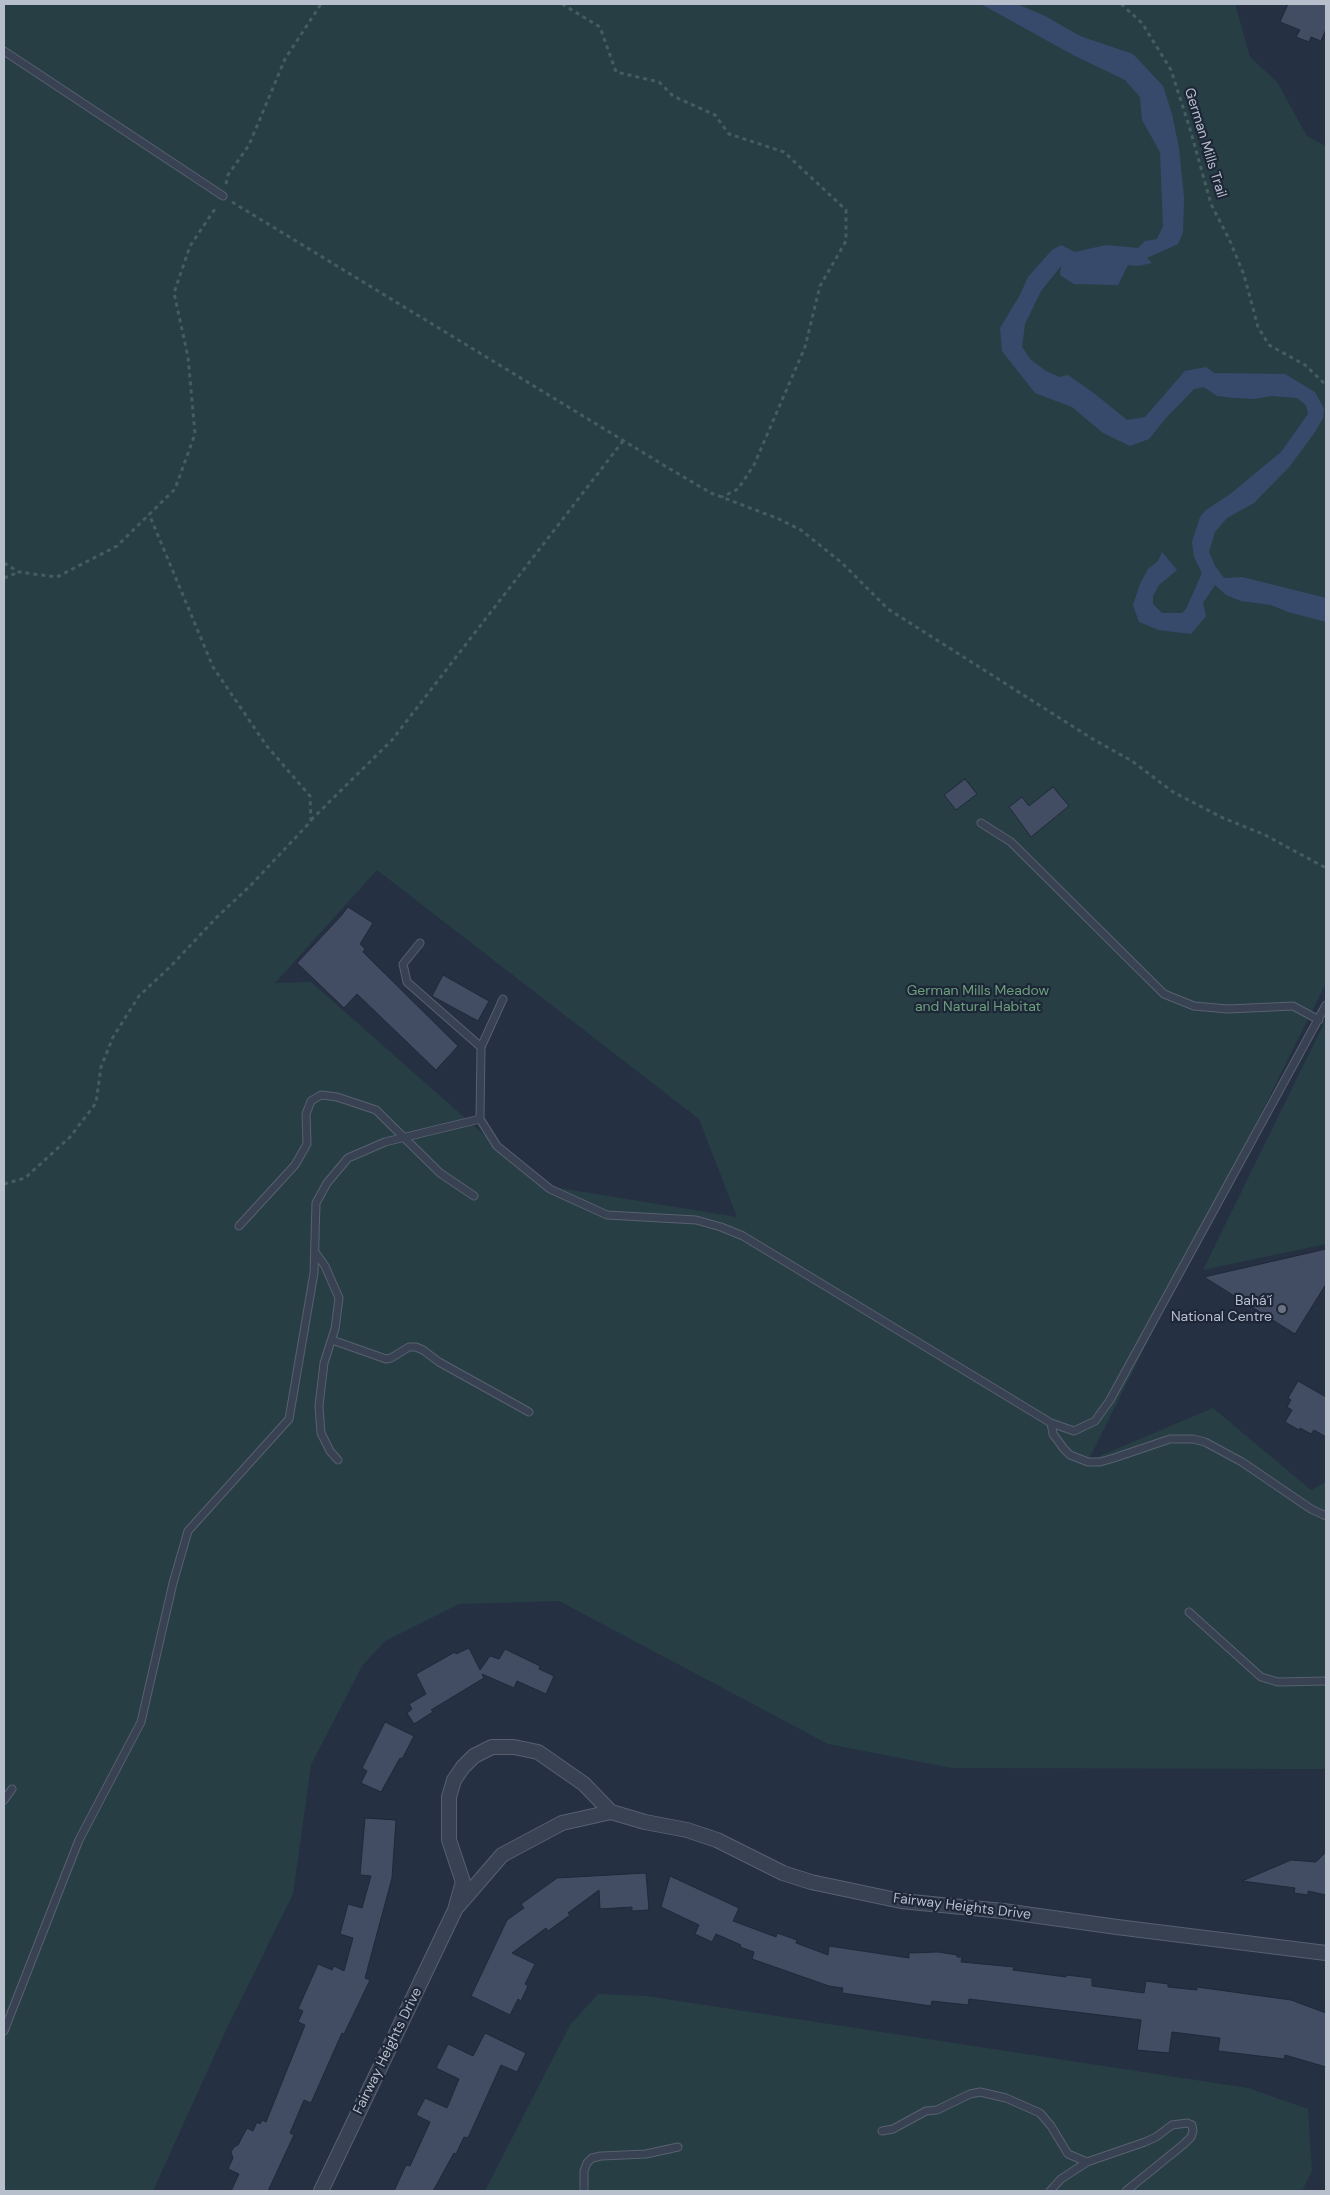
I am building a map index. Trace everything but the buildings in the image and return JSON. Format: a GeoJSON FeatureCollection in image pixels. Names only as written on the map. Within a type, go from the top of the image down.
{"type":"FeatureCollection","features":[{"type":"Feature","properties":{"kind":"street","name":"Fairway Heights Drive"},"geometry":{"type":"LineString","coordinates":[[321,2191],[455,1910],[463,1882],[449,1840],[449,1797],[454,1780],[474,1756],[492,1748],[514,1747],[538,1752],[584,1784],[611,1812]]}},
{"type":"Feature","properties":{"kind":"street","name":"Fairway Heights Drive"},"geometry":{"type":"LineString","coordinates":[[455,1910],[502,1855],[562,1823],[611,1812],[645,1822],[687,1830],[717,1840],[792,1876],[901,1901],[1003,1911],[1326,1953]]}},
{"type":"Feature","properties":{"kind":"lane"},"geometry":{"type":"LineString","coordinates":[[4,51],[223,196]]}},
{"type":"Feature","properties":{"kind":"lane"},"geometry":{"type":"LineString","coordinates":[[981,823],[1011,842],[1164,994],[1194,1006],[1228,1009],[1293,1006],[1319,1020]]}},
{"type":"Feature","properties":{"kind":"lane"},"geometry":{"type":"LineString","coordinates":[[420,943],[403,964],[407,982],[481,1047]]}},
{"type":"Feature","properties":{"kind":"lane"},"geometry":{"type":"LineString","coordinates":[[502,1000],[481,1047],[480,1119],[497,1146],[550,1188],[607,1215],[696,1220],[743,1236],[1051,1423],[1074,1431],[1095,1421],[1110,1400],[1326,1006]]}},
{"type":"Feature","properties":{"kind":"lane"},"geometry":{"type":"LineString","coordinates":[[238,1226],[295,1165],[306,1144],[306,1114],[311,1101],[321,1096],[337,1097],[376,1110],[440,1173],[474,1196]]}},
{"type":"Feature","properties":{"kind":"lane"},"geometry":{"type":"LineString","coordinates":[[4,2031],[79,1840],[141,1722],[173,1583],[188,1531],[289,1419],[314,1273],[316,1203],[326,1183],[348,1158],[385,1142],[480,1119]]}},
{"type":"Feature","properties":{"kind":"lane"},"geometry":{"type":"LineString","coordinates":[[315,1252],[325,1266],[339,1298],[335,1329],[324,1363],[319,1406],[321,1433],[330,1451],[338,1460]]}},
{"type":"Feature","properties":{"kind":"lane"},"geometry":{"type":"LineString","coordinates":[[332,1340],[386,1359],[409,1347],[416,1347],[439,1362],[529,1412]]}},
{"type":"Feature","properties":{"kind":"lane"},"geometry":{"type":"LineString","coordinates":[[1051,1423],[1053,1434],[1064,1449],[1070,1455],[1088,1462],[1100,1462],[1170,1439],[1182,1438],[1205,1442],[1242,1462],[1311,1509],[1326,1516]]}},
{"type":"Feature","properties":{"kind":"lane"},"geometry":{"type":"LineString","coordinates":[[1190,1612],[1251,1670],[1261,1677],[1278,1682],[1326,1680]]}},
{"type":"Feature","properties":{"kind":"lane"},"geometry":{"type":"LineString","coordinates":[[4,1800],[12,1789]]}},
{"type":"Feature","properties":{"kind":"lane"},"geometry":{"type":"LineString","coordinates":[[882,2130],[893,2129],[926,2111],[937,2110],[970,2094],[980,2092],[993,2094],[1025,2105],[1040,2113],[1051,2126],[1068,2154],[1087,2162]]}},
{"type":"Feature","properties":{"kind":"lane"},"geometry":{"type":"LineString","coordinates":[[1050,2191],[1061,2179],[1087,2162],[1145,2142],[1156,2137],[1172,2125],[1186,2123],[1192,2125],[1193,2131],[1184,2144],[1126,2191]]}},
{"type":"Feature","properties":{"kind":"lane"},"geometry":{"type":"LineString","coordinates":[[584,2191],[584,2172],[587,2163],[592,2158],[659,2152],[678,2147]]}},
{"type":"Feature","properties":{"kind":"path"},"geometry":{"type":"LineString","coordinates":[[4,562],[18,572],[56,577],[117,546],[175,489],[195,434],[188,357],[174,293],[190,246],[223,196],[228,175],[249,145],[285,59],[321,4]]}},
{"type":"Feature","properties":{"kind":"path"},"geometry":{"type":"LineString","coordinates":[[562,4],[600,27],[616,72],[659,82],[673,96],[715,115],[729,134],[784,152],[846,210],[846,241],[820,286],[802,356],[754,464],[738,489],[722,497]]}},
{"type":"Feature","properties":{"kind":"path","name":"German Mills Trail"},"geometry":{"type":"LineString","coordinates":[[1121,4],[1142,22],[1171,70],[1211,204],[1230,241],[1244,275],[1258,327],[1269,345],[1305,365],[1326,385]]}},
{"type":"Feature","properties":{"kind":"path"},"geometry":{"type":"LineString","coordinates":[[223,196],[711,493],[779,519],[801,530],[842,563],[888,609],[1091,738],[1132,761],[1173,792],[1221,817],[1265,835],[1326,868]]}},
{"type":"Feature","properties":{"kind":"path"},"geometry":{"type":"LineString","coordinates":[[4,1184],[25,1178],[70,1137],[96,1103],[101,1067],[113,1037],[139,996],[171,966],[216,917],[251,885],[311,821],[392,740],[623,441]]}},
{"type":"Feature","properties":{"kind":"path"},"geometry":{"type":"LineString","coordinates":[[149,514],[213,667],[266,745],[310,796],[311,821]]}},
{"type":"Feature","properties":{"kind":"path"},"geometry":{"type":"LineString","coordinates":[[4,578],[18,572]]}},
{"type":"Feature","properties":{"kind":"green space","name":"German Mills Meadow and Natural Habitat"},"geometry":{"type":"Polygon","coordinates":[[[4,4],[1235,4],[1250,57],[1277,82],[1307,136],[1326,146],[1326,983],[1088,1461],[1213,1408],[1311,1490],[1326,1482],[1326,1769],[952,1768],[828,1744],[559,1601],[459,1604],[385,1641],[362,1666],[311,1765],[293,1894],[227,2028],[153,2191],[4,2191],[4,4]],[[377,870],[275,983],[311,982],[541,1185],[737,1217],[699,1119],[377,870]]]}},
{"type":"Feature","properties":{"kind":"green space"},"geometry":{"type":"Polygon","coordinates":[[[1326,1019],[1326,1244],[1203,1270],[1326,1019]]]}},
{"type":"Feature","properties":{"kind":"green space"},"geometry":{"type":"Polygon","coordinates":[[[598,1994],[646,1996],[1248,2088],[1308,2109],[1312,2171],[1302,2191],[485,2191],[570,2025],[598,1994]]]}},
{"type":"Feature","properties":{"kind":"water"},"geometry":{"type":"Polygon","coordinates":[[[981,4],[1017,4],[1045,16],[1080,36],[1133,54],[1163,86],[1172,114],[1179,148],[1184,198],[1183,233],[1178,244],[1147,258],[1152,263],[1138,266],[1128,265],[1118,285],[1074,284],[1060,275],[1061,266],[1041,291],[1025,324],[1022,347],[1031,360],[1046,371],[1059,377],[1068,375],[1127,420],[1145,417],[1185,371],[1206,367],[1214,373],[1285,374],[1315,392],[1324,409],[1323,418],[1315,432],[1290,466],[1254,503],[1227,518],[1215,532],[1209,552],[1215,566],[1224,578],[1242,577],[1326,598],[1326,622],[1288,612],[1271,605],[1241,601],[1226,595],[1215,585],[1203,603],[1206,616],[1191,634],[1159,630],[1139,622],[1133,605],[1140,584],[1148,569],[1158,561],[1162,552],[1177,570],[1159,585],[1153,596],[1153,604],[1162,613],[1182,613],[1186,609],[1202,573],[1194,557],[1192,542],[1200,517],[1206,510],[1229,495],[1281,452],[1308,414],[1306,405],[1297,398],[1271,396],[1254,399],[1235,398],[1217,396],[1204,387],[1194,389],[1149,439],[1130,446],[1103,433],[1072,407],[1035,393],[1002,351],[1000,328],[1020,295],[1028,277],[1052,250],[1061,245],[1075,252],[1106,245],[1138,248],[1145,241],[1157,239],[1163,226],[1160,152],[1142,120],[1140,97],[1125,80],[1073,55],[981,4]]]}},
{"type":"Feature","properties":{"kind":"place","name":"Bahá'í National Centre"},"geometry":{"type":"Point","coordinates":[1282,1309]}}]}
